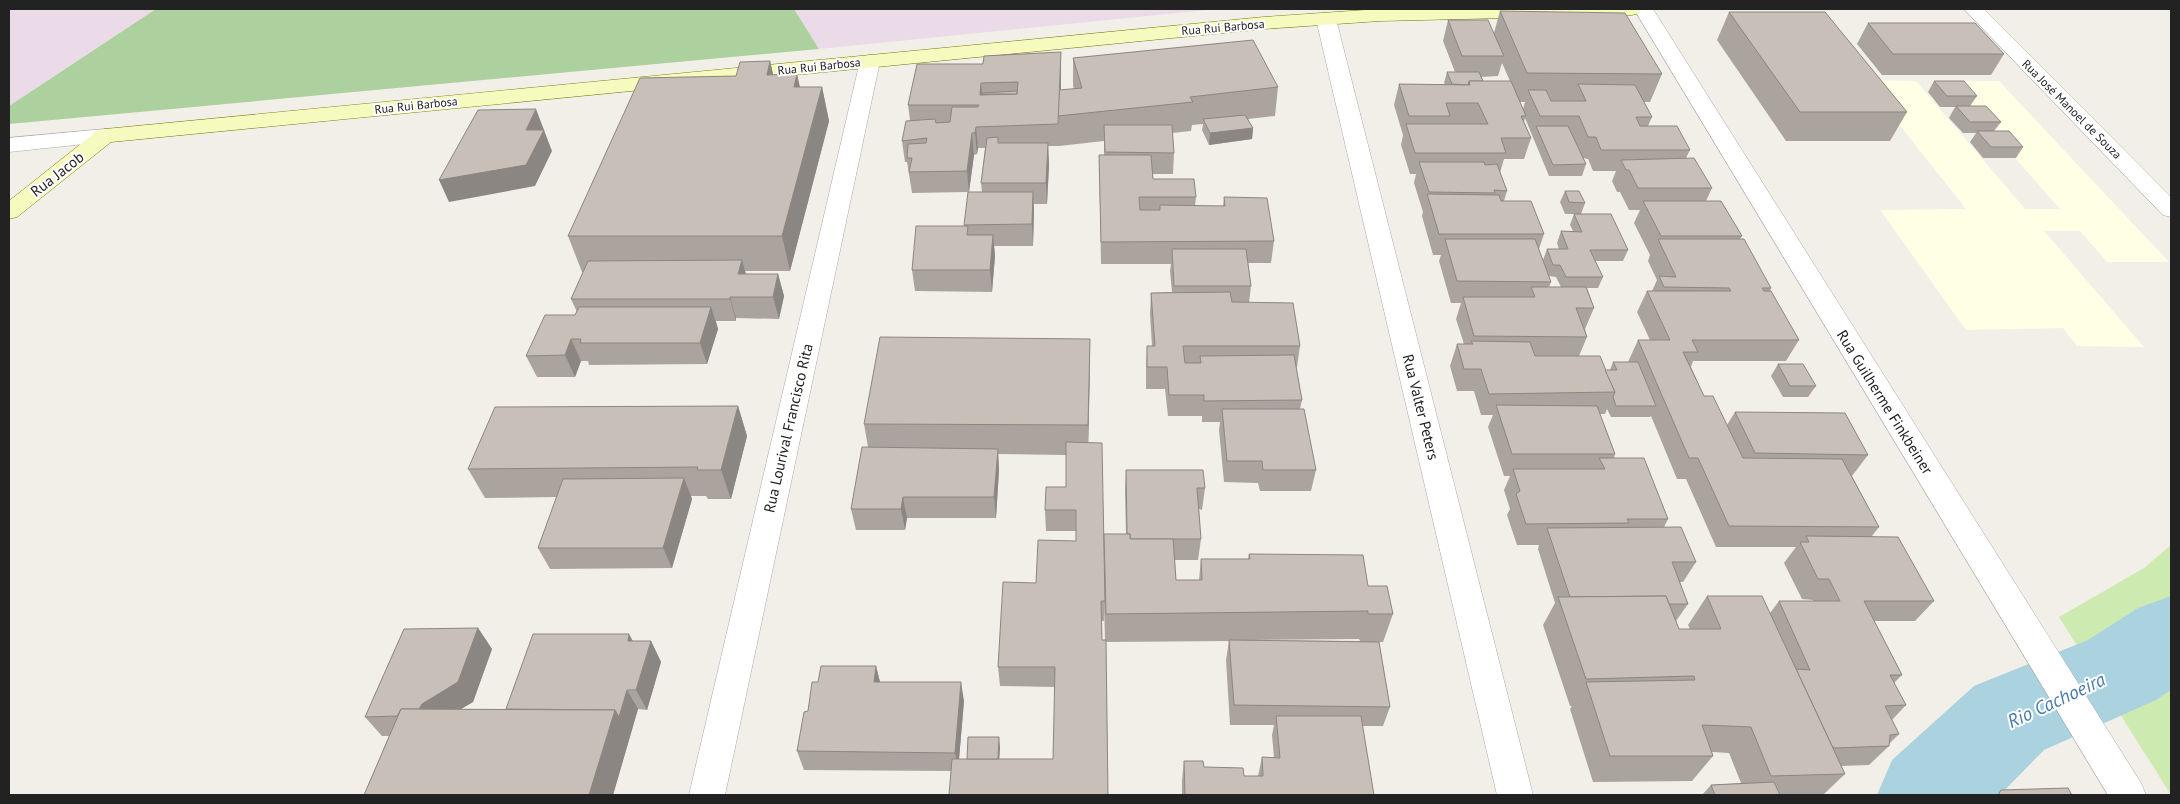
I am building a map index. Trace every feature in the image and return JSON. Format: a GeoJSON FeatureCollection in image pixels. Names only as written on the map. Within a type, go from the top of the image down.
{"type":"FeatureCollection","features":[{"type":"Feature","properties":{"kind":"street","name":"Rua Rui Barbosa"},"geometry":{"type":"LineString","coordinates":[[9,145],[1326,18],[1632,9]]}},
{"type":"Feature","properties":{"kind":"street","name":"Rua Guilherme Finkbeiner"},"geometry":{"type":"LineString","coordinates":[[1643,9],[2128,795]]}},
{"type":"Feature","properties":{"kind":"street","name":"Rua José Manoel de Souza"},"geometry":{"type":"LineString","coordinates":[[1973,9],[2171,210]]}},
{"type":"Feature","properties":{"kind":"street","name":"Rua Valter Peters"},"geometry":{"type":"LineString","coordinates":[[1326,18],[1515,795]]}},
{"type":"Feature","properties":{"kind":"street","name":"Rua Lourival Francisco Rita"},"geometry":{"type":"LineString","coordinates":[[707,795],[870,61]]}},
{"type":"Feature","properties":{"kind":"street","name":"Rua Jacob"},"geometry":{"type":"LineString","coordinates":[[9,212],[105,136]]}},
{"type":"Feature","properties":{"kind":"shaded area"},"geometry":{"type":"Polygon","coordinates":[[[9,9],[156,9],[9,106],[9,9]]]}},
{"type":"Feature","properties":{"kind":"shaded area"},"geometry":{"type":"Polygon","coordinates":[[[794,9],[1217,9],[819,49],[794,9]]]}},
{"type":"Feature","properties":{"kind":"shaded area"},"geometry":{"type":"Polygon","coordinates":[[[1864,80],[1916,81],[2025,209],[2060,209],[1947,81],[1999,81],[2169,262],[2107,262],[2080,231],[2044,231],[2144,347],[2077,346],[2063,328],[1966,330],[1880,210],[1966,209],[1864,80]]]}},
{"type":"Feature","properties":{"kind":"green space"},"geometry":{"type":"Polygon","coordinates":[[[156,9],[794,9],[819,49],[9,124],[9,106],[156,9]]]}},
{"type":"Feature","properties":{"kind":"green space"},"geometry":{"type":"Polygon","coordinates":[[[2171,545],[2171,795],[2059,617],[2144,568],[2171,545]]]}},
{"type":"Feature","properties":{"kind":"building"},"geometry":{"type":"Polygon","coordinates":[[[1500,11],[1625,13],[1662,74],[1527,73],[1500,11]]]}},
{"type":"Feature","properties":{"kind":"building"},"geometry":{"type":"Polygon","coordinates":[[[1729,12],[1825,12],[1907,112],[1800,112],[1729,12]]]}},
{"type":"Feature","properties":{"kind":"building"},"geometry":{"type":"Polygon","coordinates":[[[1448,20],[1488,20],[1504,56],[1462,56],[1448,20]]]}},
{"type":"Feature","properties":{"kind":"building"},"geometry":{"type":"Polygon","coordinates":[[[1868,23],[1975,23],[2004,54],[1893,54],[1868,23]]]}},
{"type":"Feature","properties":{"kind":"building"},"geometry":{"type":"Polygon","coordinates":[[[1253,40],[1278,87],[1190,97],[1193,102],[1058,116],[1059,90],[1082,88],[1073,58],[1253,40]]]}},
{"type":"Feature","properties":{"kind":"building"},"geometry":{"type":"Polygon","coordinates":[[[1061,52],[1058,124],[976,127],[975,133],[972,133],[967,171],[909,172],[912,158],[907,158],[908,144],[926,143],[927,138],[902,141],[906,121],[935,119],[936,123],[950,122],[952,107],[978,107],[979,105],[908,105],[917,64],[983,64],[984,56],[1061,52]],[[1018,82],[981,83],[980,95],[1017,94],[1018,82]]]}},
{"type":"Feature","properties":{"kind":"building"},"geometry":{"type":"Polygon","coordinates":[[[770,61],[767,75],[797,74],[794,87],[822,87],[782,236],[568,236],[640,78],[736,76],[740,62],[770,61]]]}},
{"type":"Feature","properties":{"kind":"building"},"geometry":{"type":"Polygon","coordinates":[[[1447,72],[1479,72],[1483,81],[1469,81],[1468,85],[1452,84],[1447,72]]]}},
{"type":"Feature","properties":{"kind":"building"},"geometry":{"type":"Polygon","coordinates":[[[1469,81],[1511,81],[1526,116],[1521,116],[1531,138],[1501,138],[1506,153],[1415,153],[1406,124],[1488,124],[1478,103],[1446,103],[1450,116],[1409,116],[1399,84],[1470,85],[1469,81]]]}},
{"type":"Feature","properties":{"kind":"building"},"geometry":{"type":"Polygon","coordinates":[[[1934,81],[1964,81],[1977,96],[1947,96],[1934,81]]]}},
{"type":"Feature","properties":{"kind":"building"},"geometry":{"type":"Polygon","coordinates":[[[1578,84],[1635,85],[1652,117],[1636,117],[1640,126],[1677,126],[1690,150],[1601,150],[1596,137],[1588,137],[1579,116],[1540,116],[1528,90],[1546,90],[1551,101],[1586,101],[1578,84]]]}},
{"type":"Feature","properties":{"kind":"building"},"geometry":{"type":"Polygon","coordinates":[[[1017,91],[1017,94],[982,94],[982,93],[1017,91]]]}},
{"type":"Feature","properties":{"kind":"building"},"geometry":{"type":"Polygon","coordinates":[[[1956,106],[1986,106],[2001,122],[1970,122],[1956,106]]]}},
{"type":"Feature","properties":{"kind":"building"},"geometry":{"type":"Polygon","coordinates":[[[536,109],[526,130],[544,130],[526,165],[439,180],[478,110],[536,109]]]}},
{"type":"Feature","properties":{"kind":"building"},"geometry":{"type":"Polygon","coordinates":[[[1245,115],[1253,128],[1210,133],[1203,119],[1245,115]]]}},
{"type":"Feature","properties":{"kind":"building"},"geometry":{"type":"Polygon","coordinates":[[[1104,125],[1172,125],[1174,153],[1105,152],[1104,125]]]}},
{"type":"Feature","properties":{"kind":"building"},"geometry":{"type":"Polygon","coordinates":[[[1536,126],[1568,126],[1586,164],[1553,165],[1536,126]]]}},
{"type":"Feature","properties":{"kind":"building"},"geometry":{"type":"Polygon","coordinates":[[[1977,131],[2009,131],[2023,147],[1991,147],[1977,131]]]}},
{"type":"Feature","properties":{"kind":"building"},"geometry":{"type":"Polygon","coordinates":[[[998,137],[998,143],[1048,143],[1046,183],[981,183],[987,138],[998,137]]]}},
{"type":"Feature","properties":{"kind":"building"},"geometry":{"type":"Polygon","coordinates":[[[1099,155],[1151,155],[1153,179],[1194,179],[1196,197],[1139,197],[1140,210],[1160,210],[1160,205],[1225,206],[1224,197],[1267,198],[1274,241],[1101,242],[1099,155]]]}},
{"type":"Feature","properties":{"kind":"building"},"geometry":{"type":"Polygon","coordinates":[[[1694,158],[1712,188],[1638,188],[1629,170],[1626,170],[1621,160],[1694,158]]]}},
{"type":"Feature","properties":{"kind":"building"},"geometry":{"type":"Polygon","coordinates":[[[1419,162],[1484,162],[1485,165],[1497,164],[1507,191],[1494,190],[1495,193],[1429,192],[1419,162]]]}},
{"type":"Feature","properties":{"kind":"building"},"geometry":{"type":"Polygon","coordinates":[[[1565,191],[1579,191],[1585,203],[1569,202],[1565,191]]]}},
{"type":"Feature","properties":{"kind":"building"},"geometry":{"type":"Polygon","coordinates":[[[968,192],[1033,192],[1032,224],[964,225],[968,192]]]}},
{"type":"Feature","properties":{"kind":"building"},"geometry":{"type":"Polygon","coordinates":[[[1427,194],[1499,195],[1501,201],[1531,201],[1544,234],[1439,234],[1427,194]]]}},
{"type":"Feature","properties":{"kind":"building"},"geometry":{"type":"Polygon","coordinates":[[[1643,201],[1721,201],[1742,236],[1661,236],[1643,201]]]}},
{"type":"Feature","properties":{"kind":"building"},"geometry":{"type":"Polygon","coordinates":[[[1574,214],[1611,214],[1628,250],[1590,250],[1603,277],[1566,277],[1560,265],[1553,265],[1547,249],[1568,249],[1561,231],[1582,232],[1574,214]]]}},
{"type":"Feature","properties":{"kind":"building"},"geometry":{"type":"Polygon","coordinates":[[[916,226],[968,226],[967,235],[993,235],[990,270],[912,270],[916,226]]]}},
{"type":"Feature","properties":{"kind":"building"},"geometry":{"type":"Polygon","coordinates":[[[1445,239],[1535,239],[1551,282],[1457,281],[1445,239]]]}},
{"type":"Feature","properties":{"kind":"building"},"geometry":{"type":"Polygon","coordinates":[[[1658,239],[1744,239],[1771,288],[1762,288],[1764,291],[1771,291],[1799,340],[1692,340],[1698,352],[1683,352],[1704,396],[1713,396],[1743,458],[1842,459],[1879,527],[1729,526],[1698,458],[1689,458],[1638,340],[1670,340],[1647,291],[1731,291],[1729,288],[1664,287],[1659,276],[1676,277],[1658,239]]]}},
{"type":"Feature","properties":{"kind":"building"},"geometry":{"type":"Polygon","coordinates":[[[1172,249],[1246,249],[1251,286],[1174,286],[1172,249]]]}},
{"type":"Feature","properties":{"kind":"building"},"geometry":{"type":"Polygon","coordinates":[[[742,260],[738,274],[778,274],[773,297],[730,297],[730,299],[571,299],[588,261],[742,260]]]}},
{"type":"Feature","properties":{"kind":"building"},"geometry":{"type":"Polygon","coordinates":[[[1531,287],[1586,287],[1594,308],[1576,308],[1587,337],[1474,336],[1463,297],[1535,297],[1531,287]]]}},
{"type":"Feature","properties":{"kind":"building"},"geometry":{"type":"Polygon","coordinates":[[[1230,292],[1232,302],[1293,303],[1300,346],[1183,346],[1185,363],[1201,363],[1200,356],[1294,355],[1302,400],[1204,401],[1204,395],[1169,395],[1167,367],[1147,367],[1147,346],[1155,346],[1151,293],[1230,292]]]}},
{"type":"Feature","properties":{"kind":"building"},"geometry":{"type":"Polygon","coordinates":[[[579,307],[711,307],[700,343],[580,343],[581,339],[571,339],[565,355],[526,356],[545,315],[575,315],[579,307]]]}},
{"type":"Feature","properties":{"kind":"building"},"geometry":{"type":"Polygon","coordinates":[[[880,337],[1090,339],[1088,425],[864,424],[880,337]]]}},
{"type":"Feature","properties":{"kind":"building"},"geometry":{"type":"Polygon","coordinates":[[[1471,341],[1530,342],[1535,356],[1600,356],[1615,392],[1489,394],[1481,369],[1464,369],[1457,344],[1473,344],[1471,341]]]}},
{"type":"Feature","properties":{"kind":"building"},"geometry":{"type":"Polygon","coordinates":[[[1613,362],[1638,362],[1656,406],[1616,406],[1613,397],[1615,392],[1605,370],[1617,370],[1613,362]]]}},
{"type":"Feature","properties":{"kind":"building"},"geometry":{"type":"Polygon","coordinates":[[[1778,364],[1803,364],[1816,386],[1790,386],[1778,364]]]}},
{"type":"Feature","properties":{"kind":"building"},"geometry":{"type":"Polygon","coordinates":[[[1496,405],[1597,406],[1615,454],[1512,454],[1496,405]]]}},
{"type":"Feature","properties":{"kind":"building"},"geometry":{"type":"Polygon","coordinates":[[[738,406],[721,470],[697,470],[698,467],[468,469],[495,407],[738,406]]]}},
{"type":"Feature","properties":{"kind":"building"},"geometry":{"type":"Polygon","coordinates":[[[1222,409],[1304,409],[1316,470],[1263,470],[1262,461],[1227,461],[1222,409]]]}},
{"type":"Feature","properties":{"kind":"building"},"geometry":{"type":"Polygon","coordinates":[[[1735,412],[1845,413],[1868,455],[1755,453],[1735,412]]]}},
{"type":"Feature","properties":{"kind":"building"},"geometry":{"type":"Polygon","coordinates":[[[1066,442],[1102,443],[1105,601],[1101,601],[1102,640],[1106,640],[1108,795],[949,795],[952,759],[1053,759],[1055,667],[998,667],[1003,582],[1036,583],[1038,540],[1076,541],[1076,510],[1045,510],[1046,487],[1066,487],[1066,442]]]}},
{"type":"Feature","properties":{"kind":"building"},"geometry":{"type":"Polygon","coordinates":[[[862,447],[998,449],[994,497],[903,497],[901,509],[851,509],[862,447]]]}},
{"type":"Feature","properties":{"kind":"building"},"geometry":{"type":"Polygon","coordinates":[[[1599,458],[1644,458],[1668,519],[1627,519],[1629,523],[1526,524],[1516,494],[1520,491],[1513,469],[1605,469],[1599,458]]]}},
{"type":"Feature","properties":{"kind":"building"},"geometry":{"type":"Polygon","coordinates":[[[1126,470],[1203,470],[1205,488],[1197,488],[1201,539],[1130,539],[1130,534],[1127,534],[1126,470]]]}},
{"type":"Feature","properties":{"kind":"building"},"geometry":{"type":"Polygon","coordinates":[[[684,478],[663,548],[538,548],[563,479],[684,478]]]}},
{"type":"Feature","properties":{"kind":"building"},"geometry":{"type":"Polygon","coordinates":[[[1681,527],[1696,562],[1672,562],[1688,604],[1669,604],[1666,596],[1570,597],[1547,528],[1681,527]]]}},
{"type":"Feature","properties":{"kind":"building"},"geometry":{"type":"Polygon","coordinates":[[[1104,534],[1130,534],[1130,539],[1173,539],[1176,580],[1202,580],[1201,559],[1250,559],[1249,554],[1363,555],[1368,586],[1387,586],[1393,614],[1368,614],[1368,611],[1106,614],[1104,534]]]}},
{"type":"Feature","properties":{"kind":"building"},"geometry":{"type":"Polygon","coordinates":[[[1806,536],[1898,537],[1934,601],[1864,601],[1902,675],[1890,675],[1906,705],[1885,706],[1899,734],[1890,735],[1889,746],[1835,748],[1832,746],[1796,669],[1810,670],[1779,601],[1840,601],[1829,579],[1818,579],[1800,542],[1809,542],[1806,536]]]}},
{"type":"Feature","properties":{"kind":"building"},"geometry":{"type":"Polygon","coordinates":[[[1666,596],[1679,629],[1721,629],[1707,596],[1762,596],[1845,774],[1771,776],[1751,727],[1702,725],[1713,756],[1610,756],[1586,682],[1695,680],[1694,676],[1586,679],[1558,597],[1666,596]]]}},
{"type":"Feature","properties":{"kind":"building"},"geometry":{"type":"Polygon","coordinates":[[[478,628],[458,682],[422,704],[419,709],[401,709],[397,716],[365,717],[404,629],[478,628]]]}},
{"type":"Feature","properties":{"kind":"building"},"geometry":{"type":"Polygon","coordinates":[[[533,634],[629,634],[628,641],[651,641],[636,690],[627,690],[619,717],[615,710],[506,709],[533,634]]]}},
{"type":"Feature","properties":{"kind":"building"},"geometry":{"type":"Polygon","coordinates":[[[1229,640],[1379,642],[1390,707],[1234,705],[1229,640]]]}},
{"type":"Feature","properties":{"kind":"building"},"geometry":{"type":"Polygon","coordinates":[[[821,666],[876,666],[874,682],[961,682],[955,753],[797,751],[804,712],[808,711],[812,682],[818,682],[821,666]]]}},
{"type":"Feature","properties":{"kind":"building"},"geometry":{"type":"Polygon","coordinates":[[[401,709],[615,710],[589,795],[364,795],[401,709]]]}},
{"type":"Feature","properties":{"kind":"building"},"geometry":{"type":"Polygon","coordinates":[[[1276,716],[1361,716],[1374,795],[1185,795],[1184,761],[1203,761],[1204,767],[1243,768],[1244,776],[1263,776],[1262,757],[1280,758],[1276,716]]]}},
{"type":"Feature","properties":{"kind":"building"},"geometry":{"type":"Polygon","coordinates":[[[968,737],[999,737],[998,759],[967,759],[968,737]]]}},
{"type":"Feature","properties":{"kind":"building"},"geometry":{"type":"Polygon","coordinates":[[[1774,782],[1780,795],[1715,795],[1711,785],[1774,782]]]}},
{"type":"Feature","properties":{"kind":"building"},"geometry":{"type":"Polygon","coordinates":[[[2068,788],[2072,795],[1998,795],[2001,790],[2068,788]]]}},
{"type":"Feature","properties":{"kind":"waterway","name":"Rio Cachoeira"},"geometry":{"type":"LineString","coordinates":[[1929,795],[2009,718],[2122,670],[2171,637]]}}]}
